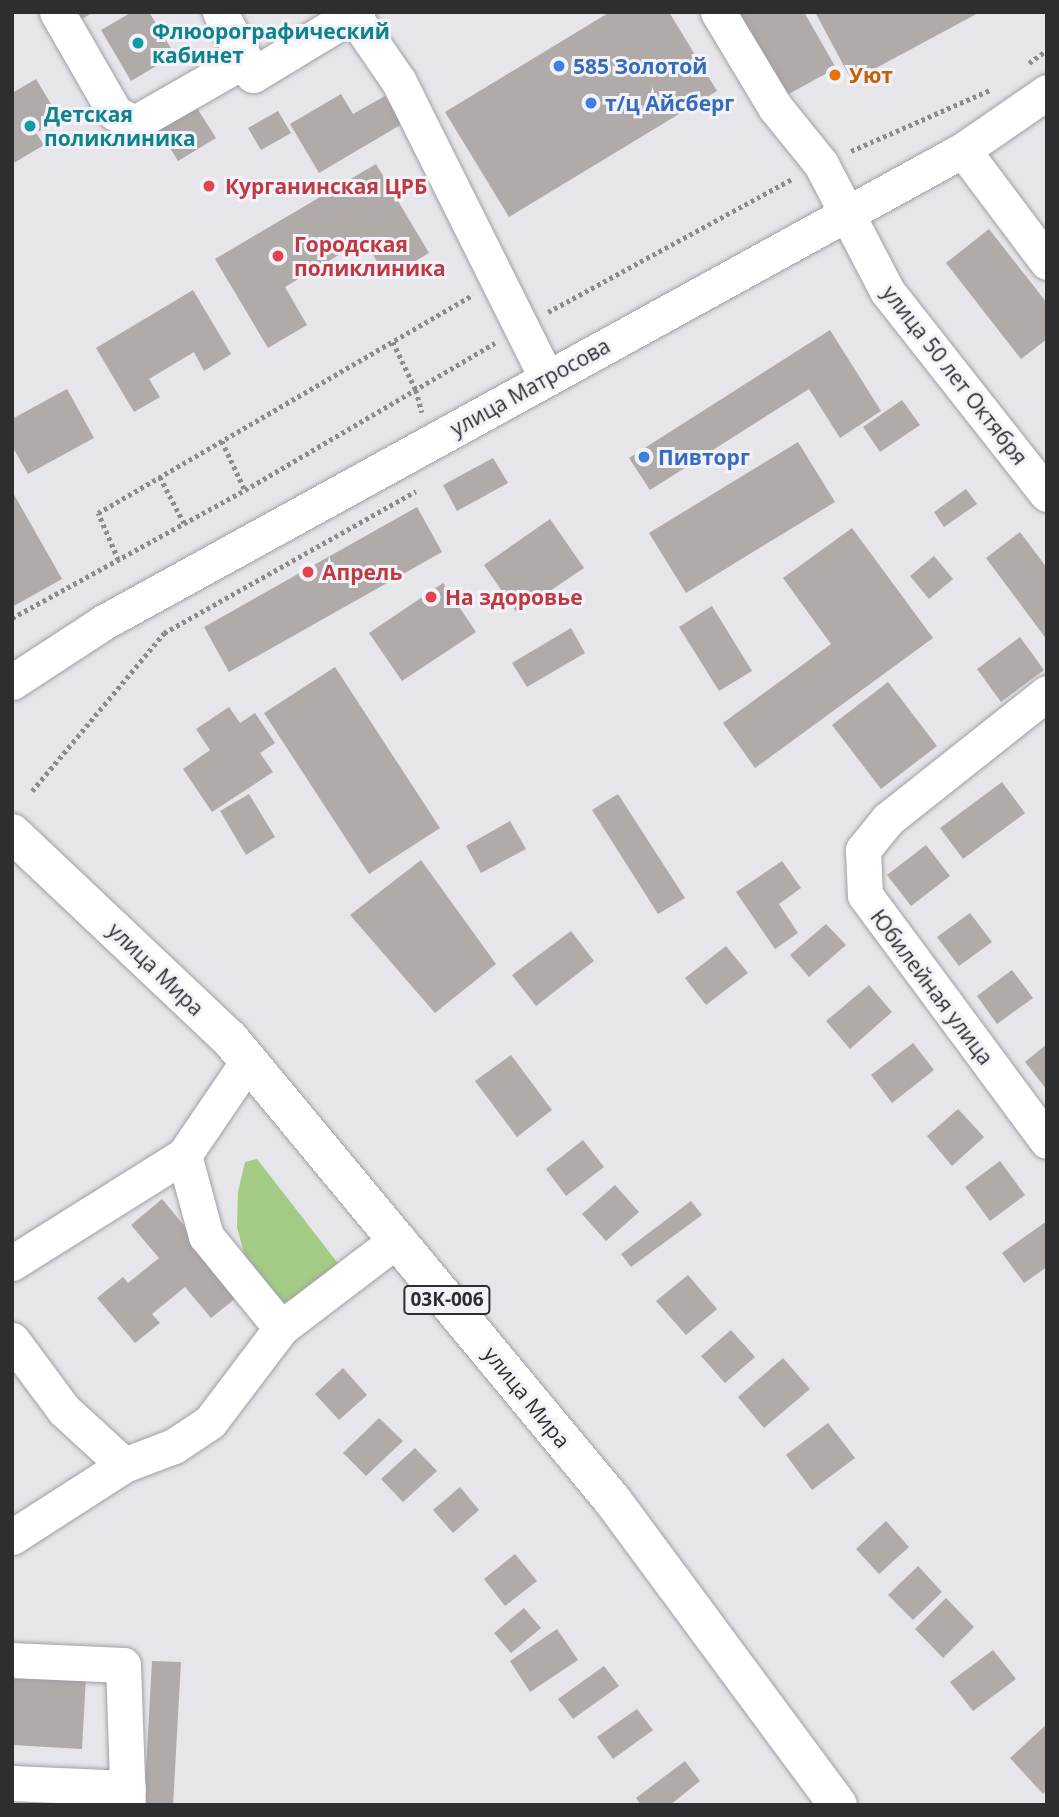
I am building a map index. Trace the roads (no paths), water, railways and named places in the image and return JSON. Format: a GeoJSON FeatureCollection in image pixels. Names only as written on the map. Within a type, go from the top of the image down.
{"type":"FeatureCollection","features":[{"type":"Feature","properties":{"kind":"main road","name":"улица Мира"},"geometry":{"type":"LineString","coordinates":[[12,833],[248,1061],[613,1501],[838,1805]]}},
{"type":"Feature","properties":{"kind":"street"},"geometry":{"type":"LineString","coordinates":[[57,12],[115,113],[135,123],[245,60]]}},
{"type":"Feature","properties":{"kind":"street"},"geometry":{"type":"LineString","coordinates":[[220,12],[253,75],[355,14],[399,82],[546,377]]}},
{"type":"Feature","properties":{"kind":"street","name":"улица 50 лет Октября"},"geometry":{"type":"LineString","coordinates":[[718,12],[850,215],[887,291],[1047,494]]}},
{"type":"Feature","properties":{"kind":"street","name":"улица Матросова"},"geometry":{"type":"LineString","coordinates":[[12,682],[104,622],[546,377],[850,215],[963,150],[1047,92]]}},
{"type":"Feature","properties":{"kind":"street"},"geometry":{"type":"LineString","coordinates":[[963,150],[1047,262]]}},
{"type":"Feature","properties":{"kind":"street","name":"Юбилейная улица"},"geometry":{"type":"LineString","coordinates":[[1047,693],[888,819],[863,850],[865,895],[1047,1141]]}},
{"type":"Feature","properties":{"kind":"street"},"geometry":{"type":"LineString","coordinates":[[12,1263],[184,1155],[248,1061]]}},
{"type":"Feature","properties":{"kind":"street"},"geometry":{"type":"LineString","coordinates":[[184,1155],[206,1236],[281,1328]]}},
{"type":"Feature","properties":{"kind":"street"},"geometry":{"type":"LineString","coordinates":[[12,1537],[124,1465],[174,1446],[210,1422],[281,1328],[398,1239]]}},
{"type":"Feature","properties":{"kind":"street"},"geometry":{"type":"LineString","coordinates":[[12,1340],[64,1410],[124,1465]]}},
{"type":"Feature","properties":{"kind":"street"},"geometry":{"type":"LineString","coordinates":[[12,1660],[123,1665],[128,1796],[12,1783]]}},
{"type":"Feature","properties":{"kind":"place","name":"Флюорографический кабинет"},"geometry":{"type":"Point","coordinates":[138,43]}},
{"type":"Feature","properties":{"kind":"place","name":"585 Золотой"},"geometry":{"type":"Point","coordinates":[559,66]}},
{"type":"Feature","properties":{"kind":"place","name":"Уют"},"geometry":{"type":"Point","coordinates":[835,75]}},
{"type":"Feature","properties":{"kind":"place","name":"т/ц Айсберг"},"geometry":{"type":"Point","coordinates":[591,103]}},
{"type":"Feature","properties":{"kind":"place","name":"Детская поликлиника"},"geometry":{"type":"Point","coordinates":[30,126]}},
{"type":"Feature","properties":{"kind":"place","name":"Курганинская ЦРБ"},"geometry":{"type":"Point","coordinates":[209,186]}},
{"type":"Feature","properties":{"kind":"place","name":"Городская поликлиника"},"geometry":{"type":"Point","coordinates":[278,256]}},
{"type":"Feature","properties":{"kind":"place","name":"Пивторг"},"geometry":{"type":"Point","coordinates":[644,457]}},
{"type":"Feature","properties":{"kind":"place","name":"Апрель"},"geometry":{"type":"Point","coordinates":[308,572]}},
{"type":"Feature","properties":{"kind":"place","name":"На здоровье"},"geometry":{"type":"Point","coordinates":[431,597]}}]}
